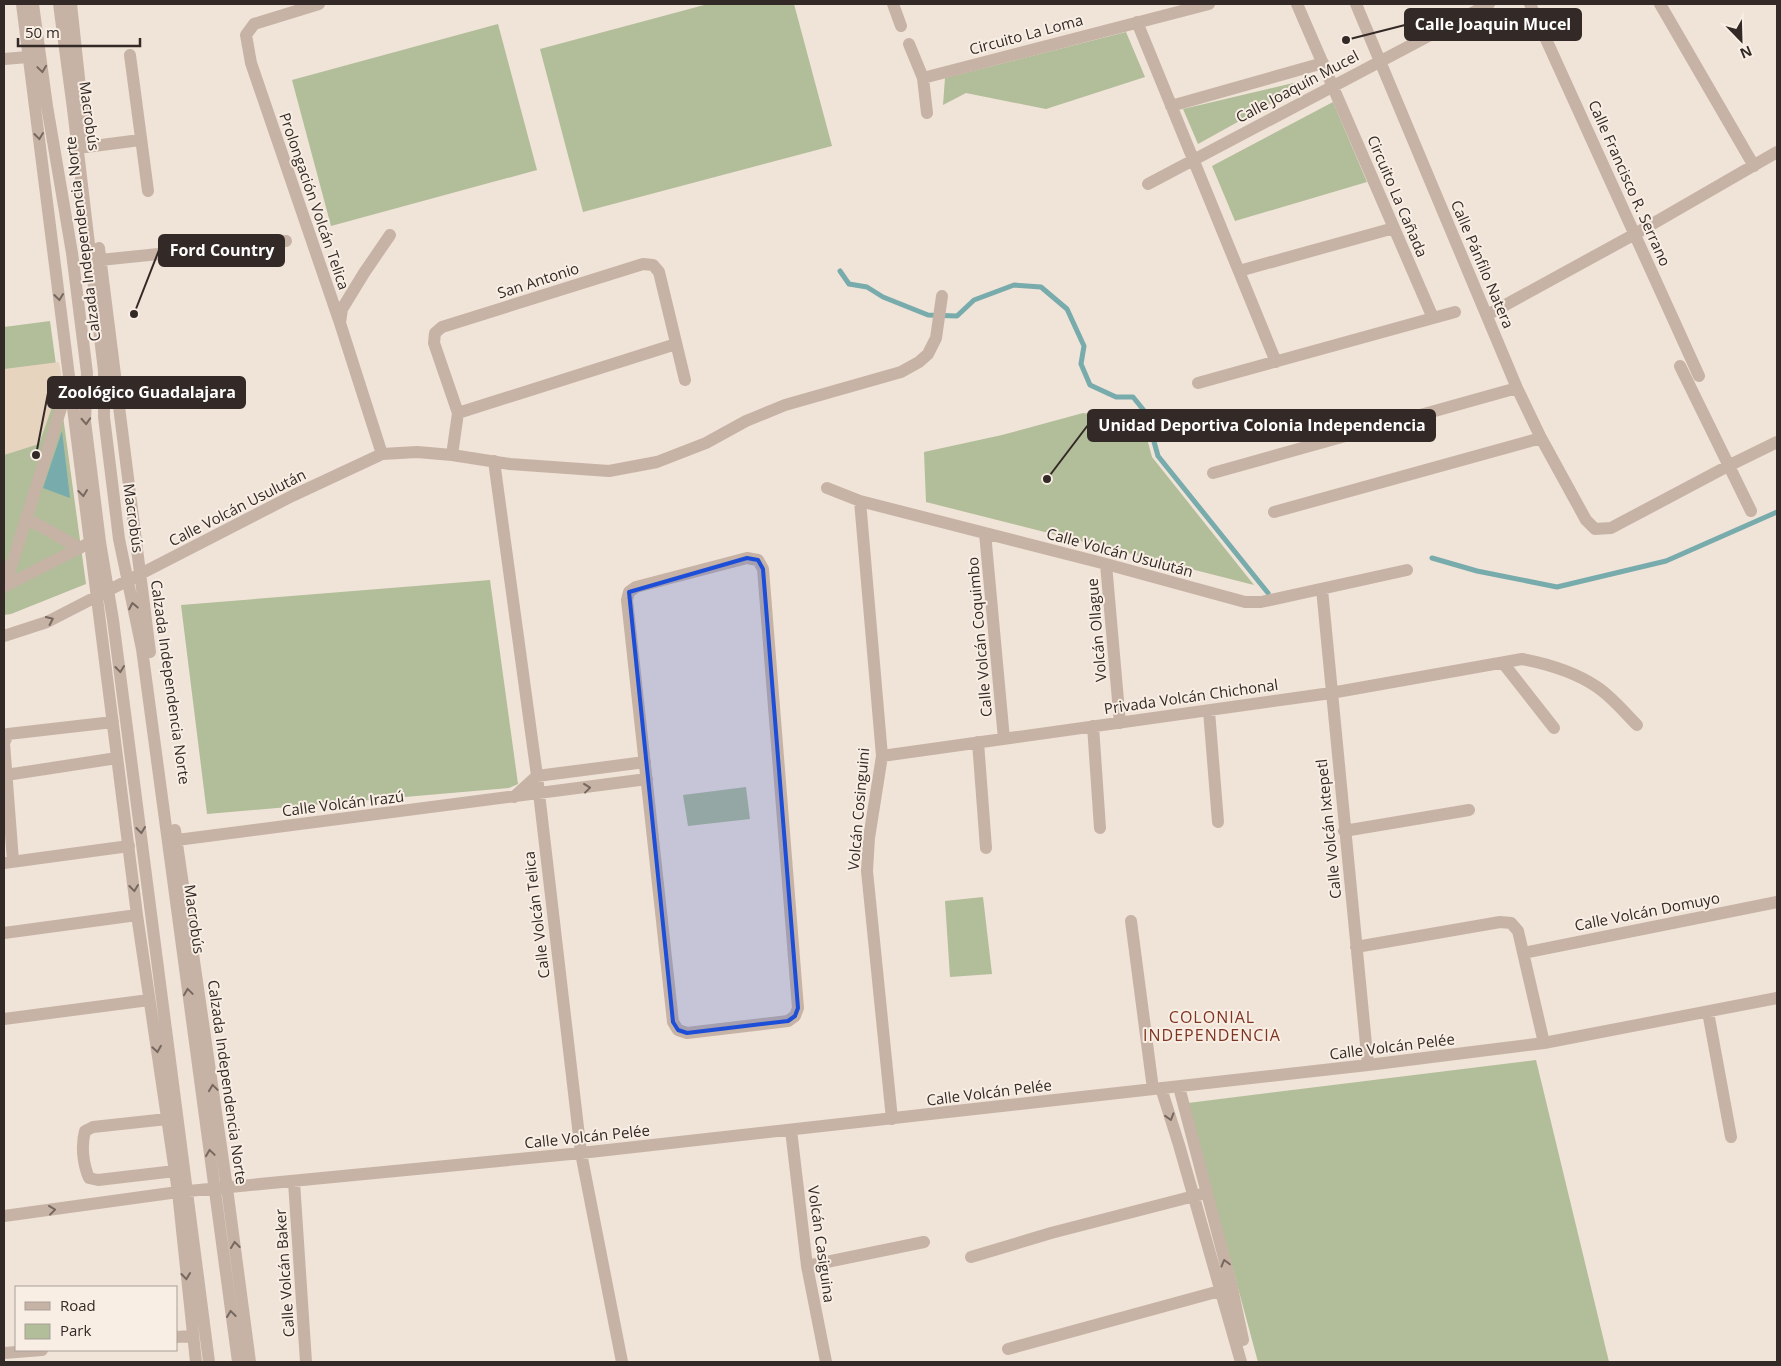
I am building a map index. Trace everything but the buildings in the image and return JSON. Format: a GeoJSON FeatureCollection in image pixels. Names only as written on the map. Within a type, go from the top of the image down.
{"type":"FeatureCollection","features":[{"type":"Feature","properties":{"kind":"street","name":"Calzada Independencia Norte"},"geometry":{"type":"LineString","coordinates":[[22,4],[69,382],[85,545],[96,597],[137,915],[174,1171],[183,1192],[192,1336],[196,1362]]}},
{"type":"Feature","properties":{"kind":"street"},"geometry":{"type":"LineString","coordinates":[[33,4],[47,106],[72,253],[87,373],[86,421],[113,620],[183,1192],[210,1362]]}},
{"type":"Feature","properties":{"kind":"street","name":"Macrobús"},"geometry":{"type":"LineString","coordinates":[[60,4],[104,371],[104,417],[119,539],[142,649],[221,1189],[238,1362]]}},
{"type":"Feature","properties":{"kind":"street","name":"Calzada Independencia Norte"},"geometry":{"type":"LineString","coordinates":[[71,4],[100,260],[221,1189],[250,1362]]}},
{"type":"Feature","properties":{"kind":"street","name":"Prolongación Volcán Telica"},"geometry":{"type":"LineString","coordinates":[[319,4],[254,24],[246,35],[251,63],[340,323],[382,454]]}},
{"type":"Feature","properties":{"kind":"street"},"geometry":{"type":"LineString","coordinates":[[893,4],[902,26]]}},
{"type":"Feature","properties":{"kind":"street","name":"Circuito La Loma"},"geometry":{"type":"LineString","coordinates":[[923,78],[1209,4]]}},
{"type":"Feature","properties":{"kind":"street"},"geometry":{"type":"LineString","coordinates":[[1297,4],[1332,86]]}},
{"type":"Feature","properties":{"kind":"street","name":"Calle Pánfilo Natera"},"geometry":{"type":"LineString","coordinates":[[1356,4],[1518,388],[1541,438],[1586,520],[1595,529],[1611,528],[1728,466]]}},
{"type":"Feature","properties":{"kind":"street","name":"Calle Joaquín Mucel"},"geometry":{"type":"LineString","coordinates":[[1148,184],[1489,4]]}},
{"type":"Feature","properties":{"kind":"street","name":"Calle Francisco R. Serrano"},"geometry":{"type":"LineString","coordinates":[[1530,4],[1699,376]]}},
{"type":"Feature","properties":{"kind":"street"},"geometry":{"type":"LineString","coordinates":[[1660,4],[1754,166]]}},
{"type":"Feature","properties":{"kind":"street"},"geometry":{"type":"LineString","coordinates":[[1138,22],[1276,362]]}},
{"type":"Feature","properties":{"kind":"street"},"geometry":{"type":"LineString","coordinates":[[909,44],[923,78],[927,113]]}},
{"type":"Feature","properties":{"kind":"street"},"geometry":{"type":"LineString","coordinates":[[130,55],[148,191]]}},
{"type":"Feature","properties":{"kind":"street"},"geometry":{"type":"LineString","coordinates":[[4,59],[28,57]]}},
{"type":"Feature","properties":{"kind":"street"},"geometry":{"type":"LineString","coordinates":[[1172,106],[1322,63]]}},
{"type":"Feature","properties":{"kind":"street","name":"Circuito La Cañada"},"geometry":{"type":"LineString","coordinates":[[1332,86],[1433,318]]}},
{"type":"Feature","properties":{"kind":"street"},"geometry":{"type":"LineString","coordinates":[[86,147],[140,140]]}},
{"type":"Feature","properties":{"kind":"street"},"geometry":{"type":"LineString","coordinates":[[1487,315],[1635,234],[1777,152]]}},
{"type":"Feature","properties":{"kind":"street"},"geometry":{"type":"LineString","coordinates":[[1239,271],[1394,228]]}},
{"type":"Feature","properties":{"kind":"street"},"geometry":{"type":"LineString","coordinates":[[340,323],[342,309],[390,235]]}},
{"type":"Feature","properties":{"kind":"street"},"geometry":{"type":"LineString","coordinates":[[100,260],[286,241]]}},
{"type":"Feature","properties":{"kind":"street","name":"San Antonio"},"geometry":{"type":"LineString","coordinates":[[452,455],[458,413],[434,343],[435,333],[442,327],[643,264],[653,265],[659,272],[685,380]]}},
{"type":"Feature","properties":{"kind":"street","name":"Calle Volcán Usulután"},"geometry":{"type":"LineString","coordinates":[[4,636],[47,622],[292,496],[382,454],[417,452],[452,455],[510,464],[609,471],[657,462],[706,443],[746,421],[785,405],[901,372],[919,362],[928,354],[936,338],[942,296]]}},
{"type":"Feature","properties":{"kind":"street"},"geometry":{"type":"LineString","coordinates":[[1198,383],[1455,312]]}},
{"type":"Feature","properties":{"kind":"street"},"geometry":{"type":"LineString","coordinates":[[458,413],[676,344]]}},
{"type":"Feature","properties":{"kind":"street"},"geometry":{"type":"LineString","coordinates":[[1680,366],[1750,511]]}},
{"type":"Feature","properties":{"kind":"street"},"geometry":{"type":"LineString","coordinates":[[69,382],[4,586],[85,545]]}},
{"type":"Feature","properties":{"kind":"street"},"geometry":{"type":"LineString","coordinates":[[1213,473],[1518,388]]}},
{"type":"Feature","properties":{"kind":"street"},"geometry":{"type":"LineString","coordinates":[[1274,512],[1541,438]]}},
{"type":"Feature","properties":{"kind":"street"},"geometry":{"type":"LineString","coordinates":[[1728,466],[1777,442]]}},
{"type":"Feature","properties":{"kind":"street","name":"Calle Volcán Telica"},"geometry":{"type":"LineString","coordinates":[[494,462],[537,776],[581,1153],[622,1362]]}},
{"type":"Feature","properties":{"kind":"street","name":"Calle Volcán Usulután"},"geometry":{"type":"LineString","coordinates":[[827,488],[860,501],[1245,602],[1261,602],[1407,570]]}},
{"type":"Feature","properties":{"kind":"street","name":"Volcán Cosinguini"},"geometry":{"type":"LineString","coordinates":[[860,501],[882,756],[869,838],[867,871],[892,1119]]}},
{"type":"Feature","properties":{"kind":"street"},"geometry":{"type":"LineString","coordinates":[[26,518],[85,545]]}},
{"type":"Feature","properties":{"kind":"street","name":"Calle Volcán Coquimbo"},"geometry":{"type":"LineString","coordinates":[[986,533],[1004,739]]}},
{"type":"Feature","properties":{"kind":"street"},"geometry":{"type":"LineString","coordinates":[[748,558],[758,560],[763,569],[798,1008],[795,1016],[788,1021],[687,1033],[678,1030],[673,1022],[647,780],[627,600],[629,592],[636,587],[748,558]]}},
{"type":"Feature","properties":{"kind":"street","name":"Volcán Ollague"},"geometry":{"type":"LineString","coordinates":[[1106,564],[1120,723]]}},
{"type":"Feature","properties":{"kind":"street","name":"Calle Volcán Ixtepetl"},"geometry":{"type":"LineString","coordinates":[[1322,589],[1368,1066]]}},
{"type":"Feature","properties":{"kind":"street","name":"Privada Volcán Chichonal"},"geometry":{"type":"LineString","coordinates":[[882,756],[1331,693],[1522,659],[1540,662],[1567,671],[1597,687],[1637,724]]}},
{"type":"Feature","properties":{"kind":"street"},"geometry":{"type":"LineString","coordinates":[[1503,663],[1554,728]]}},
{"type":"Feature","properties":{"kind":"street"},"geometry":{"type":"LineString","coordinates":[[1209,710],[1218,822]]}},
{"type":"Feature","properties":{"kind":"street"},"geometry":{"type":"LineString","coordinates":[[113,722],[8,734],[4,743],[8,862],[129,846]]}},
{"type":"Feature","properties":{"kind":"street"},"geometry":{"type":"LineString","coordinates":[[1093,726],[1100,828]]}},
{"type":"Feature","properties":{"kind":"street"},"geometry":{"type":"LineString","coordinates":[[978,742],[986,848]]}},
{"type":"Feature","properties":{"kind":"street"},"geometry":{"type":"LineString","coordinates":[[6,775],[117,758]]}},
{"type":"Feature","properties":{"kind":"street"},"geometry":{"type":"LineString","coordinates":[[514,797],[537,776],[645,762]]}},
{"type":"Feature","properties":{"kind":"street"},"geometry":{"type":"LineString","coordinates":[[620,764],[622,783]]}},
{"type":"Feature","properties":{"kind":"street","name":"Calle Volcán Irazú"},"geometry":{"type":"LineString","coordinates":[[177,840],[647,780]]}},
{"type":"Feature","properties":{"kind":"street"},"geometry":{"type":"LineString","coordinates":[[1344,831],[1469,810]]}},
{"type":"Feature","properties":{"kind":"street","name":"Calle Volcán Domuyo"},"geometry":{"type":"LineString","coordinates":[[1523,953],[1777,902]]}},
{"type":"Feature","properties":{"kind":"street"},"geometry":{"type":"LineString","coordinates":[[4,932],[137,915]]}},
{"type":"Feature","properties":{"kind":"street"},"geometry":{"type":"LineString","coordinates":[[1131,921],[1157,1089],[1226,1290],[1246,1355],[1245,1362]]}},
{"type":"Feature","properties":{"kind":"street"},"geometry":{"type":"LineString","coordinates":[[1356,947],[1500,922],[1511,923],[1518,931],[1544,1043]]}},
{"type":"Feature","properties":{"kind":"street","name":"Calle Volcán Pelée"},"geometry":{"type":"LineString","coordinates":[[4,1216],[183,1192],[581,1153],[1368,1066],[1544,1043],[1777,998]]}},
{"type":"Feature","properties":{"kind":"street"},"geometry":{"type":"LineString","coordinates":[[4,1019],[149,1000]]}},
{"type":"Feature","properties":{"kind":"street"},"geometry":{"type":"LineString","coordinates":[[1708,1012],[1731,1136]]}},
{"type":"Feature","properties":{"kind":"street"},"geometry":{"type":"LineString","coordinates":[[1180,1086],[1207,1193],[1241,1362]]}},
{"type":"Feature","properties":{"kind":"street"},"geometry":{"type":"LineString","coordinates":[[167,1119],[93,1127],[85,1131],[82,1140],[85,1169],[89,1178],[98,1180],[174,1171]]}},
{"type":"Feature","properties":{"kind":"street","name":"Volcán Casiguina"},"geometry":{"type":"LineString","coordinates":[[791,1130],[807,1266],[826,1362]]}},
{"type":"Feature","properties":{"kind":"street"},"geometry":{"type":"LineString","coordinates":[[112,1179],[114,1201]]}},
{"type":"Feature","properties":{"kind":"street","name":"Calle Volcán Baker"},"geometry":{"type":"LineString","coordinates":[[294,1182],[306,1362]]}},
{"type":"Feature","properties":{"kind":"street"},"geometry":{"type":"LineString","coordinates":[[970,1258],[1051,1233],[1207,1193]]}},
{"type":"Feature","properties":{"kind":"street"},"geometry":{"type":"LineString","coordinates":[[807,1266],[924,1242]]}},
{"type":"Feature","properties":{"kind":"street"},"geometry":{"type":"LineString","coordinates":[[1008,1349],[1226,1290]]}},
{"type":"Feature","properties":{"kind":"street"},"geometry":{"type":"LineString","coordinates":[[178,1337],[192,1336]]}},
{"type":"Feature","properties":{"kind":"street"},"geometry":{"type":"LineString","coordinates":[[4,1353],[29,1351]]}},
{"type":"Feature","properties":{"kind":"highlighted area"},"geometry":{"type":"Polygon","coordinates":[[[747,558],[758,560],[763,569],[798,1008],[795,1016],[788,1021],[687,1033],[678,1030],[673,1022],[629,592],[747,558]]]}},
{"type":"Feature","properties":{"kind":"green space"},"geometry":{"type":"Polygon","coordinates":[[[708,4],[794,4],[832,146],[583,212],[540,49],[708,4]]]}},
{"type":"Feature","properties":{"kind":"green space"},"geometry":{"type":"Polygon","coordinates":[[[498,24],[537,170],[331,226],[292,80],[498,24]]]}},
{"type":"Feature","properties":{"kind":"green space"},"geometry":{"type":"Polygon","coordinates":[[[1126,32],[1145,77],[1046,109],[966,93],[943,105],[945,78],[1126,32]]]}},
{"type":"Feature","properties":{"kind":"green space"},"geometry":{"type":"Polygon","coordinates":[[[1319,77],[1198,144],[1183,109],[1319,77]]]}},
{"type":"Feature","properties":{"kind":"green space"},"geometry":{"type":"Polygon","coordinates":[[[1333,102],[1367,182],[1235,221],[1212,166],[1333,102]]]}},
{"type":"Feature","properties":{"kind":"green space"},"geometry":{"type":"Polygon","coordinates":[[[50,321],[86,584],[11,614],[4,615],[4,327],[50,321]]]}},
{"type":"Feature","properties":{"kind":"green space"},"geometry":{"type":"Polygon","coordinates":[[[1083,413],[1142,420],[1152,457],[1254,585],[926,502],[924,452],[1002,435],[1083,413]]]}},
{"type":"Feature","properties":{"kind":"green space"},"geometry":{"type":"Polygon","coordinates":[[[490,580],[518,784],[509,788],[207,814],[181,605],[490,580]]]}},
{"type":"Feature","properties":{"kind":"green space"},"geometry":{"type":"Polygon","coordinates":[[[746,787],[750,819],[688,826],[683,795],[746,787]]]}},
{"type":"Feature","properties":{"kind":"green space"},"geometry":{"type":"Polygon","coordinates":[[[983,897],[992,974],[950,977],[945,901],[983,897]]]}},
{"type":"Feature","properties":{"kind":"green space"},"geometry":{"type":"Polygon","coordinates":[[[1536,1060],[1609,1362],[1258,1362],[1188,1103],[1536,1060]]]}},
{"type":"Feature","properties":{"kind":"shaded area"},"geometry":{"type":"Polygon","coordinates":[[[59,362],[62,379],[39,444],[4,455],[4,369],[59,362]]]}},
{"type":"Feature","properties":{"kind":"water"},"geometry":{"type":"Polygon","coordinates":[[[62,431],[70,498],[43,488],[62,431]]]}},
{"type":"Feature","properties":{"kind":"waterway"},"geometry":{"type":"LineString","coordinates":[[840,271],[849,284],[867,287],[883,297],[928,315],[957,316],[974,300],[1014,285],[1041,287],[1067,309],[1084,346],[1081,364],[1090,385],[1116,397],[1133,397],[1146,413],[1158,456],[1268,593]]}},
{"type":"Feature","properties":{"kind":"waterway"},"geometry":{"type":"LineString","coordinates":[[1432,558],[1477,571],[1557,587],[1666,561],[1777,512]]}},
{"type":"Feature","properties":{"kind":"place","name":"Calle Joaquin Mucel"},"geometry":{"type":"Point","coordinates":[1346,40]}},
{"type":"Feature","properties":{"kind":"place","name":"Ford Country"},"geometry":{"type":"Point","coordinates":[134,314]}},
{"type":"Feature","properties":{"kind":"place","name":"Zoológico Guadalajara"},"geometry":{"type":"Point","coordinates":[36,455]}},
{"type":"Feature","properties":{"kind":"place","name":"Unidad Deportiva Colonia Independencia"},"geometry":{"type":"Point","coordinates":[1047,479]}},
{"type":"Feature","properties":{"kind":"district","name":"COLONIAL INDEPENDENCIA"},"geometry":{"type":"Point","coordinates":[1212,1026]}}]}
